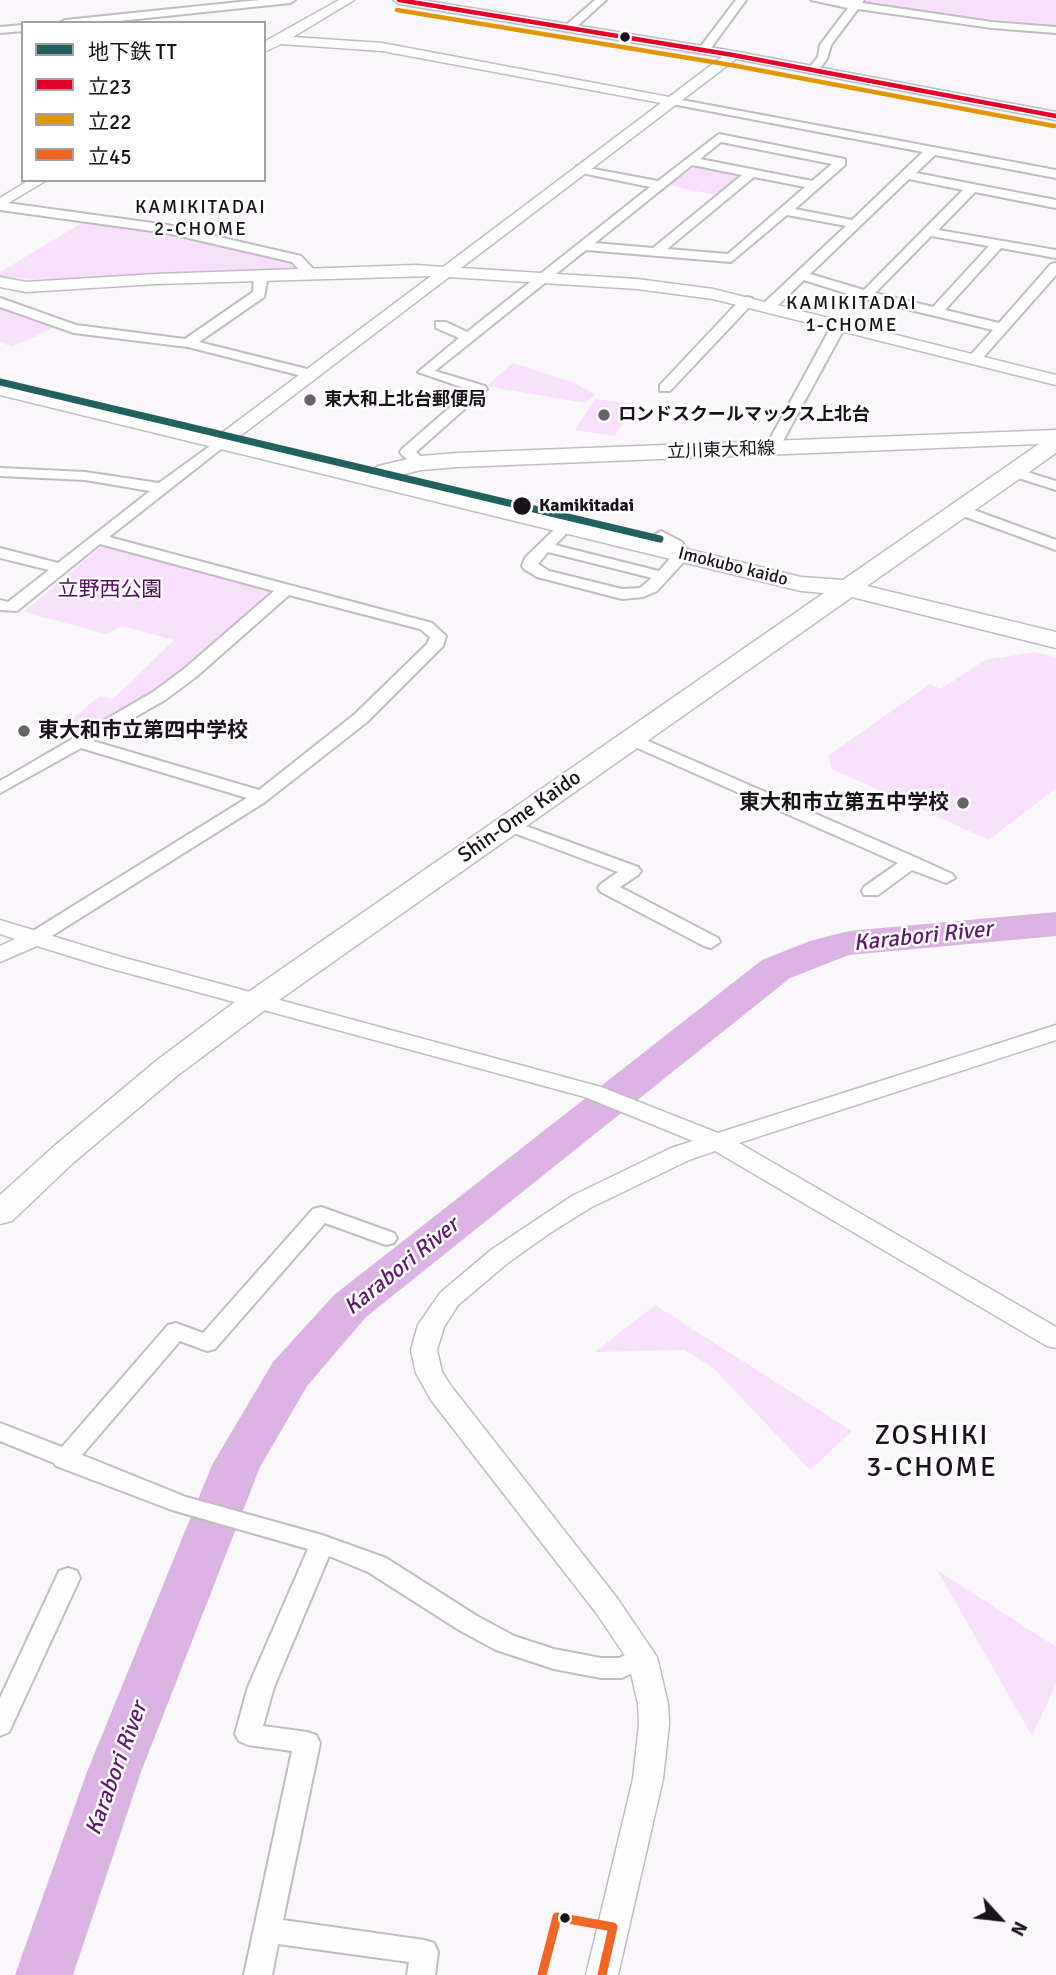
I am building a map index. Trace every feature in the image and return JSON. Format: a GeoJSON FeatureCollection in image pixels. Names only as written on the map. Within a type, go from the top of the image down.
{"type":"FeatureCollection","features":[{"type":"Feature","properties":{"kind":"main road","name":"Imokubo kaido"},"geometry":{"type":"LineString","coordinates":[[0,378],[226,438]]}},
{"type":"Feature","properties":{"kind":"main road","name":"Imokubo kaido"},"geometry":{"type":"LineString","coordinates":[[0,388],[381,475],[682,555],[801,583],[847,588]]}},
{"type":"Feature","properties":{"kind":"main road","name":"立川東大和線"},"geometry":{"type":"LineString","coordinates":[[381,475],[421,463],[1056,437]]}},
{"type":"Feature","properties":{"kind":"main road"},"geometry":{"type":"LineString","coordinates":[[999,441],[1022,467]]}},
{"type":"Feature","properties":{"kind":"main road","name":"Shin-Ome Kaido"},"geometry":{"type":"LineString","coordinates":[[0,1213],[63,1155],[167,1068],[258,1000],[1056,443]]}},
{"type":"Feature","properties":{"kind":"main road","name":"Imokubo kaido"},"geometry":{"type":"LineString","coordinates":[[381,475],[479,489],[796,568],[847,588],[1056,640]]}},
{"type":"Feature","properties":{"kind":"street"},"geometry":{"type":"LineString","coordinates":[[85,21],[290,0]]}},
{"type":"Feature","properties":{"kind":"street"},"geometry":{"type":"LineString","coordinates":[[266,47],[348,0]]}},
{"type":"Feature","properties":{"kind":"street"},"geometry":{"type":"LineString","coordinates":[[399,0],[733,55],[1056,116]]}},
{"type":"Feature","properties":{"kind":"street"},"geometry":{"type":"LineString","coordinates":[[569,28],[601,0]]}},
{"type":"Feature","properties":{"kind":"street"},"geometry":{"type":"LineString","coordinates":[[704,50],[741,0]]}},
{"type":"Feature","properties":{"kind":"street"},"geometry":{"type":"LineString","coordinates":[[817,0],[856,3],[992,25],[1056,30]]}},
{"type":"Feature","properties":{"kind":"street"},"geometry":{"type":"LineString","coordinates":[[813,70],[823,57],[825,45],[856,3]]}},
{"type":"Feature","properties":{"kind":"street"},"geometry":{"type":"LineString","coordinates":[[0,30],[21,27]]}},
{"type":"Feature","properties":{"kind":"street"},"geometry":{"type":"LineString","coordinates":[[280,40],[382,47],[671,102],[792,138],[841,162],[731,258],[583,246]]}},
{"type":"Feature","properties":{"kind":"street"},"geometry":{"type":"LineString","coordinates":[[0,605],[11,608],[226,438],[733,55]]}},
{"type":"Feature","properties":{"kind":"street"},"geometry":{"type":"LineString","coordinates":[[421,463],[407,452],[480,389],[425,372],[719,138],[792,138],[933,150],[1056,174]]}},
{"type":"Feature","properties":{"kind":"street"},"geometry":{"type":"LineString","coordinates":[[769,306],[933,150]]}},
{"type":"Feature","properties":{"kind":"street"},"geometry":{"type":"LineString","coordinates":[[690,162],[814,185]]}},
{"type":"Feature","properties":{"kind":"street"},"geometry":{"type":"LineString","coordinates":[[581,169],[660,185]]}},
{"type":"Feature","properties":{"kind":"street"},"geometry":{"type":"LineString","coordinates":[[656,252],[751,173]]}},
{"type":"Feature","properties":{"kind":"street"},"geometry":{"type":"LineString","coordinates":[[907,175],[1050,203],[1056,188]]}},
{"type":"Feature","properties":{"kind":"street"},"geometry":{"type":"LineString","coordinates":[[0,205],[37,182]]}},
{"type":"Feature","properties":{"kind":"street"},"geometry":{"type":"LineString","coordinates":[[866,295],[972,188]]}},
{"type":"Feature","properties":{"kind":"street"},"geometry":{"type":"LineString","coordinates":[[0,205],[167,229],[296,259],[310,273]]}},
{"type":"Feature","properties":{"kind":"street"},"geometry":{"type":"LineString","coordinates":[[785,211],[855,224]]}},
{"type":"Feature","properties":{"kind":"street"},"geometry":{"type":"LineString","coordinates":[[928,232],[1056,254]]}},
{"type":"Feature","properties":{"kind":"street"},"geometry":{"type":"LineString","coordinates":[[935,313],[998,244]]}},
{"type":"Feature","properties":{"kind":"street"},"geometry":{"type":"LineString","coordinates":[[975,358],[1056,267]]}},
{"type":"Feature","properties":{"kind":"street"},"geometry":{"type":"LineString","coordinates":[[0,282],[26,287],[310,273],[446,271],[637,284],[769,306],[838,327],[975,358],[1056,380]]}},
{"type":"Feature","properties":{"kind":"street"},"geometry":{"type":"LineString","coordinates":[[188,343],[258,294],[261,275]]}},
{"type":"Feature","properties":{"kind":"street"},"geometry":{"type":"LineString","coordinates":[[801,275],[866,295],[1003,328]]}},
{"type":"Feature","properties":{"kind":"street"},"geometry":{"type":"LineString","coordinates":[[0,301],[26,287]]}},
{"type":"Feature","properties":{"kind":"street"},"geometry":{"type":"LineString","coordinates":[[0,301],[74,329],[188,343],[310,374]]}},
{"type":"Feature","properties":{"kind":"street"},"geometry":{"type":"LineString","coordinates":[[665,388],[747,301]]}},
{"type":"Feature","properties":{"kind":"street"},"geometry":{"type":"LineString","coordinates":[[441,325],[469,338]]}},
{"type":"Feature","properties":{"kind":"street"},"geometry":{"type":"LineString","coordinates":[[771,450],[838,327]]}},
{"type":"Feature","properties":{"kind":"street"},"geometry":{"type":"LineString","coordinates":[[1022,467],[1056,486]]}},
{"type":"Feature","properties":{"kind":"street"},"geometry":{"type":"LineString","coordinates":[[0,472],[85,476],[162,488]]}},
{"type":"Feature","properties":{"kind":"street"},"geometry":{"type":"LineString","coordinates":[[960,510],[1056,545]]}},
{"type":"Feature","properties":{"kind":"street"},"geometry":{"type":"LineString","coordinates":[[566,526],[530,561],[530,566],[535,571],[632,594],[651,588],[682,555],[677,545],[661,536]]}},
{"type":"Feature","properties":{"kind":"street"},"geometry":{"type":"LineString","coordinates":[[0,955],[35,938],[261,796],[361,718],[438,642],[434,630],[426,626],[97,538]]}},
{"type":"Feature","properties":{"kind":"street"},"geometry":{"type":"LineString","coordinates":[[545,547],[662,576]]}},
{"type":"Feature","properties":{"kind":"street"},"geometry":{"type":"LineString","coordinates":[[0,552],[59,568]]}},
{"type":"Feature","properties":{"kind":"street"},"geometry":{"type":"LineString","coordinates":[[0,788],[159,696],[190,673],[287,589]]}},
{"type":"Feature","properties":{"kind":"street"},"geometry":{"type":"LineString","coordinates":[[632,739],[946,878]]}},
{"type":"Feature","properties":{"kind":"street"},"geometry":{"type":"LineString","coordinates":[[77,742],[261,796]]}},
{"type":"Feature","properties":{"kind":"street"},"geometry":{"type":"LineString","coordinates":[[509,825],[632,871],[607,888],[711,942]]}},
{"type":"Feature","properties":{"kind":"street"},"geometry":{"type":"LineString","coordinates":[[871,891],[911,862]]}},
{"type":"Feature","properties":{"kind":"street"},"geometry":{"type":"LineString","coordinates":[[0,927],[113,962],[577,1087],[630,1106],[720,1143],[1056,1339]]}},
{"type":"Feature","properties":{"kind":"street"},"geometry":{"type":"LineString","coordinates":[[602,1975],[648,1779],[654,1724],[653,1704],[642,1657],[607,1606],[441,1393],[429,1373],[424,1350],[431,1325],[449,1299],[500,1256],[541,1227],[581,1202],[680,1154],[1056,1032]]}},
{"type":"Feature","properties":{"kind":"street"},"geometry":{"type":"LineString","coordinates":[[64,1460],[176,1331],[207,1343],[321,1214],[386,1238]]}},
{"type":"Feature","properties":{"kind":"street"},"geometry":{"type":"LineString","coordinates":[[0,1432],[64,1460],[180,1504],[322,1544],[377,1565],[468,1623],[505,1643],[554,1659],[601,1668],[622,1668],[642,1657]]}},
{"type":"Feature","properties":{"kind":"street"},"geometry":{"type":"LineString","coordinates":[[258,1975],[307,1744],[248,1734],[261,1688],[322,1544]]}},
{"type":"Feature","properties":{"kind":"street"},"geometry":{"type":"LineString","coordinates":[[0,1725],[68,1578]]}},
{"type":"Feature","properties":{"kind":"street"},"geometry":{"type":"LineString","coordinates":[[266,1930],[424,1952],[421,1975]]}},
{"type":"Feature","properties":{"kind":"green space"},"geometry":{"type":"Polygon","coordinates":[[[867,0],[1056,0],[1056,25],[927,13],[864,3],[867,0]]]}},
{"type":"Feature","properties":{"kind":"green space"},"geometry":{"type":"Polygon","coordinates":[[[695,164],[745,174],[719,196],[668,185],[695,164]]]}},
{"type":"Feature","properties":{"kind":"green space"},"geometry":{"type":"Polygon","coordinates":[[[85,221],[162,232],[295,262],[297,266],[31,280],[0,276],[0,272],[85,221]]]}},
{"type":"Feature","properties":{"kind":"green space"},"geometry":{"type":"Polygon","coordinates":[[[0,305],[56,327],[12,347],[0,342],[0,305]]]}},
{"type":"Feature","properties":{"kind":"green space"},"geometry":{"type":"Polygon","coordinates":[[[513,363],[572,382],[595,394],[585,403],[486,386],[513,363]]]}},
{"type":"Feature","properties":{"kind":"green space"},"geometry":{"type":"Polygon","coordinates":[[[595,399],[634,404],[615,436],[575,430],[595,399]]]}},
{"type":"Feature","properties":{"kind":"green space","name":"立野西公園"},"geometry":{"type":"Polygon","coordinates":[[[102,546],[271,591],[158,692],[92,728],[69,721],[100,696],[113,699],[174,640],[122,626],[106,634],[24,612],[102,546]]]}},
{"type":"Feature","properties":{"kind":"green space","name":"東大和市立第五中学校"},"geometry":{"type":"Polygon","coordinates":[[[1035,652],[1056,658],[1056,788],[989,840],[832,769],[828,756],[930,684],[941,689],[985,660],[1035,652]]]}},
{"type":"Feature","properties":{"kind":"green space"},"geometry":{"type":"Polygon","coordinates":[[[655,1305],[852,1431],[810,1470],[712,1367],[684,1350],[595,1352],[655,1305]]]}},
{"type":"Feature","properties":{"kind":"green space"},"geometry":{"type":"Polygon","coordinates":[[[937,1570],[1056,1647],[1056,1684],[1032,1736],[937,1570]]]}},
{"type":"Feature","properties":{"kind":"waterway","name":"Karabori River"},"geometry":{"type":"LineString","coordinates":[[44,1975],[114,1772],[236,1465],[290,1374],[350,1306],[776,969],[824,949],[849,943],[1056,924]]}},
{"type":"Feature","properties":{"kind":"metro line","name":"TT"},"geometry":{"type":"LineString","coordinates":[[0,382],[660,539]]}},
{"type":"Feature","properties":{"kind":"transit line","name":"立23"},"geometry":{"type":"LineString","coordinates":[[399,0],[733,55],[1056,116]]}},
{"type":"Feature","properties":{"kind":"transit line","name":"立22"},"geometry":{"type":"LineString","coordinates":[[397,10],[731,65],[1054,126]]}},
{"type":"Feature","properties":{"kind":"transit line","name":"立45"},"geometry":{"type":"LineString","coordinates":[[542,1975],[557,1917],[613,1927],[602,1975]]}},
{"type":"Feature","properties":{"kind":"place","name":"東大和上北台郵便局"},"geometry":{"type":"Point","coordinates":[310,400]}},
{"type":"Feature","properties":{"kind":"place","name":"ロンドスクールマックス上北台"},"geometry":{"type":"Point","coordinates":[604,415]}},
{"type":"Feature","properties":{"kind":"place","name":"Kamikitadai"},"geometry":{"type":"Point","coordinates":[522,506]}},
{"type":"Feature","properties":{"kind":"place","name":"東大和市立第四中学校"},"geometry":{"type":"Point","coordinates":[24,731]}},
{"type":"Feature","properties":{"kind":"place","name":"東大和市立第五中学校"},"geometry":{"type":"Point","coordinates":[963,803]}},
{"type":"Feature","properties":{"kind":"district","name":"KAMIKITADAI 2-CHOME"},"geometry":{"type":"Point","coordinates":[201,219]}},
{"type":"Feature","properties":{"kind":"district","name":"KAMIKITADAI 1-CHOME"},"geometry":{"type":"Point","coordinates":[852,315]}},
{"type":"Feature","properties":{"kind":"district","name":"ZOSHIKI 3-CHOME"},"geometry":{"type":"Point","coordinates":[932,1453]}}]}
